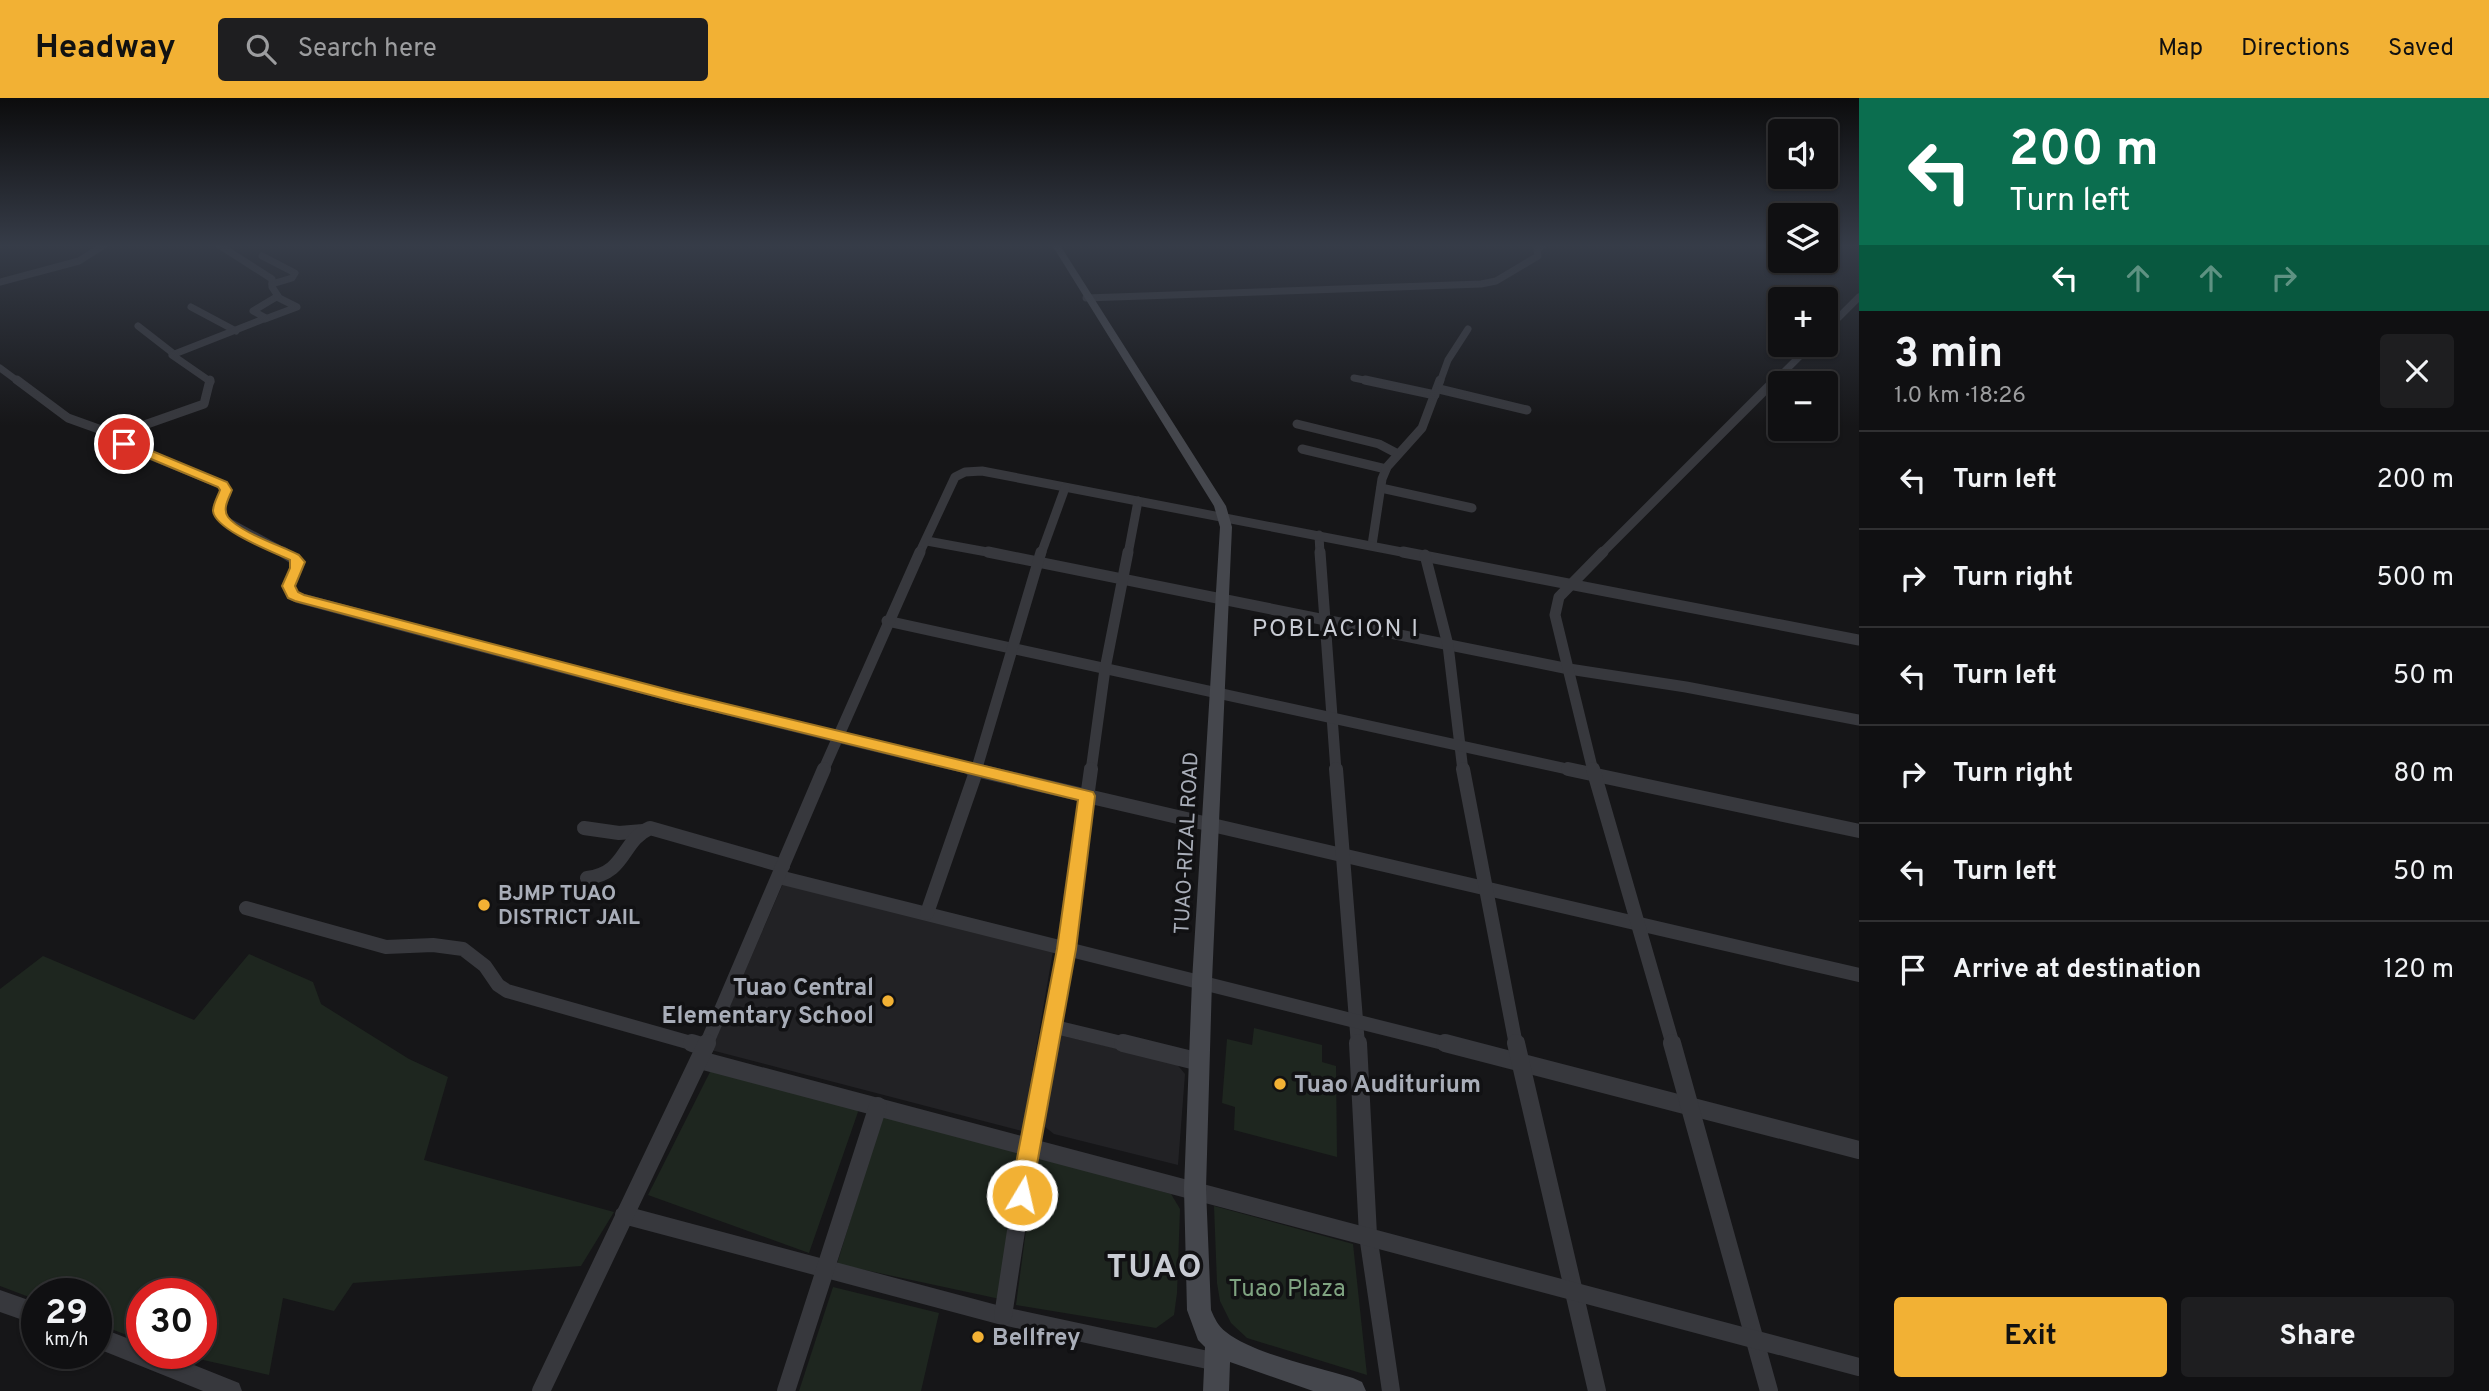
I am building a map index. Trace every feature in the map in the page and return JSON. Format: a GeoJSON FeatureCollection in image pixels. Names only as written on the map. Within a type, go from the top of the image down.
{"type":"FeatureCollection","features":[{"type":"Feature","properties":{"kind":"main road","name":"TUAO-RIZAL ROAD"},"geometry":{"type":"LineString","coordinates":[[1091,305],[1131,363],[1220,506],[1224,517],[1226,537],[1209,825],[1195,1189],[1199,1310],[1218,1352]]}},
{"type":"Feature","properties":{"kind":"main road"},"geometry":{"type":"LineString","coordinates":[[1216,1391],[1218,1352],[1246,1357],[1353,1391]]}},
{"type":"Feature","properties":{"kind":"street"},"geometry":{"type":"LineString","coordinates":[[263,305],[253,311],[265,319]]}},
{"type":"Feature","properties":{"kind":"street"},"geometry":{"type":"LineString","coordinates":[[174,354],[297,307],[294,305]]}},
{"type":"Feature","properties":{"kind":"street"},"geometry":{"type":"LineString","coordinates":[[1838,318],[1851,305]]}},
{"type":"Feature","properties":{"kind":"street"},"geometry":{"type":"LineString","coordinates":[[191,307],[236,331]]}},
{"type":"Feature","properties":{"kind":"street"},"geometry":{"type":"LineString","coordinates":[[138,326],[174,354]]}},
{"type":"Feature","properties":{"kind":"street"},"geometry":{"type":"LineString","coordinates":[[1372,545],[1386,469],[1422,428],[1448,360],[1468,329]]}},
{"type":"Feature","properties":{"kind":"street"},"geometry":{"type":"LineString","coordinates":[[113,436],[204,404],[211,381],[172,358],[174,354]]}},
{"type":"Feature","properties":{"kind":"street"},"geometry":{"type":"LineString","coordinates":[[1769,1391],[1639,923],[1594,773],[1555,615],[1559,597],[1570,584],[1799,357]]}},
{"type":"Feature","properties":{"kind":"street"},"geometry":{"type":"LineString","coordinates":[[0,368],[68,418],[113,436],[135,450],[223,485],[226,490],[219,508],[222,519],[295,558],[298,562],[297,568],[288,586],[292,595],[299,598],[479,647],[976,771],[1859,975]]}},
{"type":"Feature","properties":{"kind":"street"},"geometry":{"type":"LineString","coordinates":[[1354,378],[1527,410]]}},
{"type":"Feature","properties":{"kind":"street"},"geometry":{"type":"LineString","coordinates":[[1297,424],[1378,444],[1398,454]]}},
{"type":"Feature","properties":{"kind":"street"},"geometry":{"type":"LineString","coordinates":[[1302,449],[1386,469]]}},
{"type":"Feature","properties":{"kind":"street"},"geometry":{"type":"LineString","coordinates":[[541,1391],[703,1054],[887,621],[955,477],[965,472],[982,471],[1859,640]]}},
{"type":"Feature","properties":{"kind":"street"},"geometry":{"type":"LineString","coordinates":[[927,913],[976,771],[1010,648],[1038,561],[1065,488]]}},
{"type":"Feature","properties":{"kind":"street"},"geometry":{"type":"LineString","coordinates":[[1381,488],[1472,508]]}},
{"type":"Feature","properties":{"kind":"street"},"geometry":{"type":"LineString","coordinates":[[1003,1315],[1066,949],[1105,669],[1138,501]]}},
{"type":"Feature","properties":{"kind":"street"},"geometry":{"type":"LineString","coordinates":[[1318,536],[1322,619],[1333,720],[1357,1022],[1368,1235],[1391,1391]]}},
{"type":"Feature","properties":{"kind":"street"},"geometry":{"type":"LineString","coordinates":[[927,541],[1569,669],[1686,687],[1859,720]]}},
{"type":"Feature","properties":{"kind":"street"},"geometry":{"type":"LineString","coordinates":[[1425,555],[1448,645],[1458,746],[1488,888],[1520,1063],[1597,1391]]}},
{"type":"Feature","properties":{"kind":"street"},"geometry":{"type":"LineString","coordinates":[[887,621],[1333,720],[1859,831]]}},
{"type":"Feature","properties":{"kind":"street"},"geometry":{"type":"LineString","coordinates":[[584,828],[620,833],[654,828],[781,872],[927,913],[1859,1150]]}},
{"type":"Feature","properties":{"kind":"street"},"geometry":{"type":"LineString","coordinates":[[587,878],[605,875],[617,867],[643,831]]}},
{"type":"Feature","properties":{"kind":"street"},"geometry":{"type":"LineString","coordinates":[[246,908],[386,947],[433,945],[463,949],[485,966],[498,985],[507,991],[703,1054],[878,1106],[1859,1367]]}},
{"type":"Feature","properties":{"kind":"street"},"geometry":{"type":"LineString","coordinates":[[1051,1026],[1200,1062]]}},
{"type":"Feature","properties":{"kind":"street"},"geometry":{"type":"LineString","coordinates":[[786,1391],[878,1106]]}},
{"type":"Feature","properties":{"kind":"street"},"geometry":{"type":"LineString","coordinates":[[624,1215],[1003,1315],[1218,1352]]}},
{"type":"Feature","properties":{"kind":"street"},"geometry":{"type":"LineString","coordinates":[[0,1301],[21,1308]]}},
{"type":"Feature","properties":{"kind":"street"},"geometry":{"type":"LineString","coordinates":[[112,1343],[231,1391]]}},
{"type":"Feature","properties":{"kind":"shaded area","name":"Tuao Central Elementary School"},"geometry":{"type":"Polygon","coordinates":[[[784,881],[1053,951],[1022,1131],[711,1050],[784,881]]]}},
{"type":"Feature","properties":{"kind":"shaded area"},"geometry":{"type":"Polygon","coordinates":[[[1059,1035],[1175,1062],[1185,1074],[1178,1165],[1054,1134],[1044,1126],[1059,1035]]]}},
{"type":"Feature","properties":{"kind":"green space"},"geometry":{"type":"Polygon","coordinates":[[[249,954],[313,982],[321,1004],[409,1059],[448,1077],[424,1160],[614,1212],[581,1266],[353,1283],[334,1311],[283,1298],[269,1375],[217,1363],[217,1278],[126,1278],[126,1335],[112,1329],[112,1278],[21,1278],[21,1294],[0,1286],[0,989],[43,956],[194,1020],[249,954]]]}},
{"type":"Feature","properties":{"kind":"green space","name":"Tuao Auditurium"},"geometry":{"type":"Polygon","coordinates":[[[1254,1028],[1322,1045],[1322,1062],[1336,1066],[1337,1157],[1234,1130],[1235,1107],[1222,1103],[1227,1039],[1252,1045],[1254,1028]]]}},
{"type":"Feature","properties":{"kind":"green space"},"geometry":{"type":"Polygon","coordinates":[[[711,1070],[859,1109],[809,1253],[648,1195],[711,1070]]]}},
{"type":"Feature","properties":{"kind":"green space"},"geometry":{"type":"Polygon","coordinates":[[[882,1116],[1018,1148],[1000,1299],[837,1264],[882,1116]]]}},
{"type":"Feature","properties":{"kind":"green space"},"geometry":{"type":"Polygon","coordinates":[[[1036,1156],[1171,1194],[1180,1209],[1174,1315],[1156,1328],[1016,1305],[1036,1156]]]}},
{"type":"Feature","properties":{"kind":"green space","name":"Tuao Plaza"},"geometry":{"type":"Polygon","coordinates":[[[1214,1206],[1353,1244],[1367,1375],[1247,1338],[1231,1323],[1220,1301],[1217,1283],[1214,1206]]]}},
{"type":"Feature","properties":{"kind":"green space"},"geometry":{"type":"Polygon","coordinates":[[[833,1287],[939,1313],[921,1391],[799,1391],[833,1287]]]}},
{"type":"Feature","properties":{"kind":"place","name":"BJMP TUAO DISTRICT JAIL"},"geometry":{"type":"Point","coordinates":[484,905]}},
{"type":"Feature","properties":{"kind":"place","name":"Tuao Central Elementary School"},"geometry":{"type":"Point","coordinates":[888,1001]}},
{"type":"Feature","properties":{"kind":"place","name":"Tuao Auditurium"},"geometry":{"type":"Point","coordinates":[1280,1084]}},
{"type":"Feature","properties":{"kind":"place","name":"Bellfrey"},"geometry":{"type":"Point","coordinates":[978,1337]}},
{"type":"Feature","properties":{"kind":"district","name":"POBLACION I"},"geometry":{"type":"Point","coordinates":[1336,628]}},
{"type":"Feature","properties":{"kind":"district","name":"TUAO"},"geometry":{"type":"Point","coordinates":[1155,1265]}},
{"type":"Feature","properties":{"kind":"route"},"geometry":{"type":"LineString","coordinates":[[124,444],[223,485],[226,490],[219,508],[222,519],[295,558],[298,562],[297,568],[288,586],[292,595],[299,598],[479,647],[883,749],[1087,796],[1066,949],[1022,1195]]}}]}
